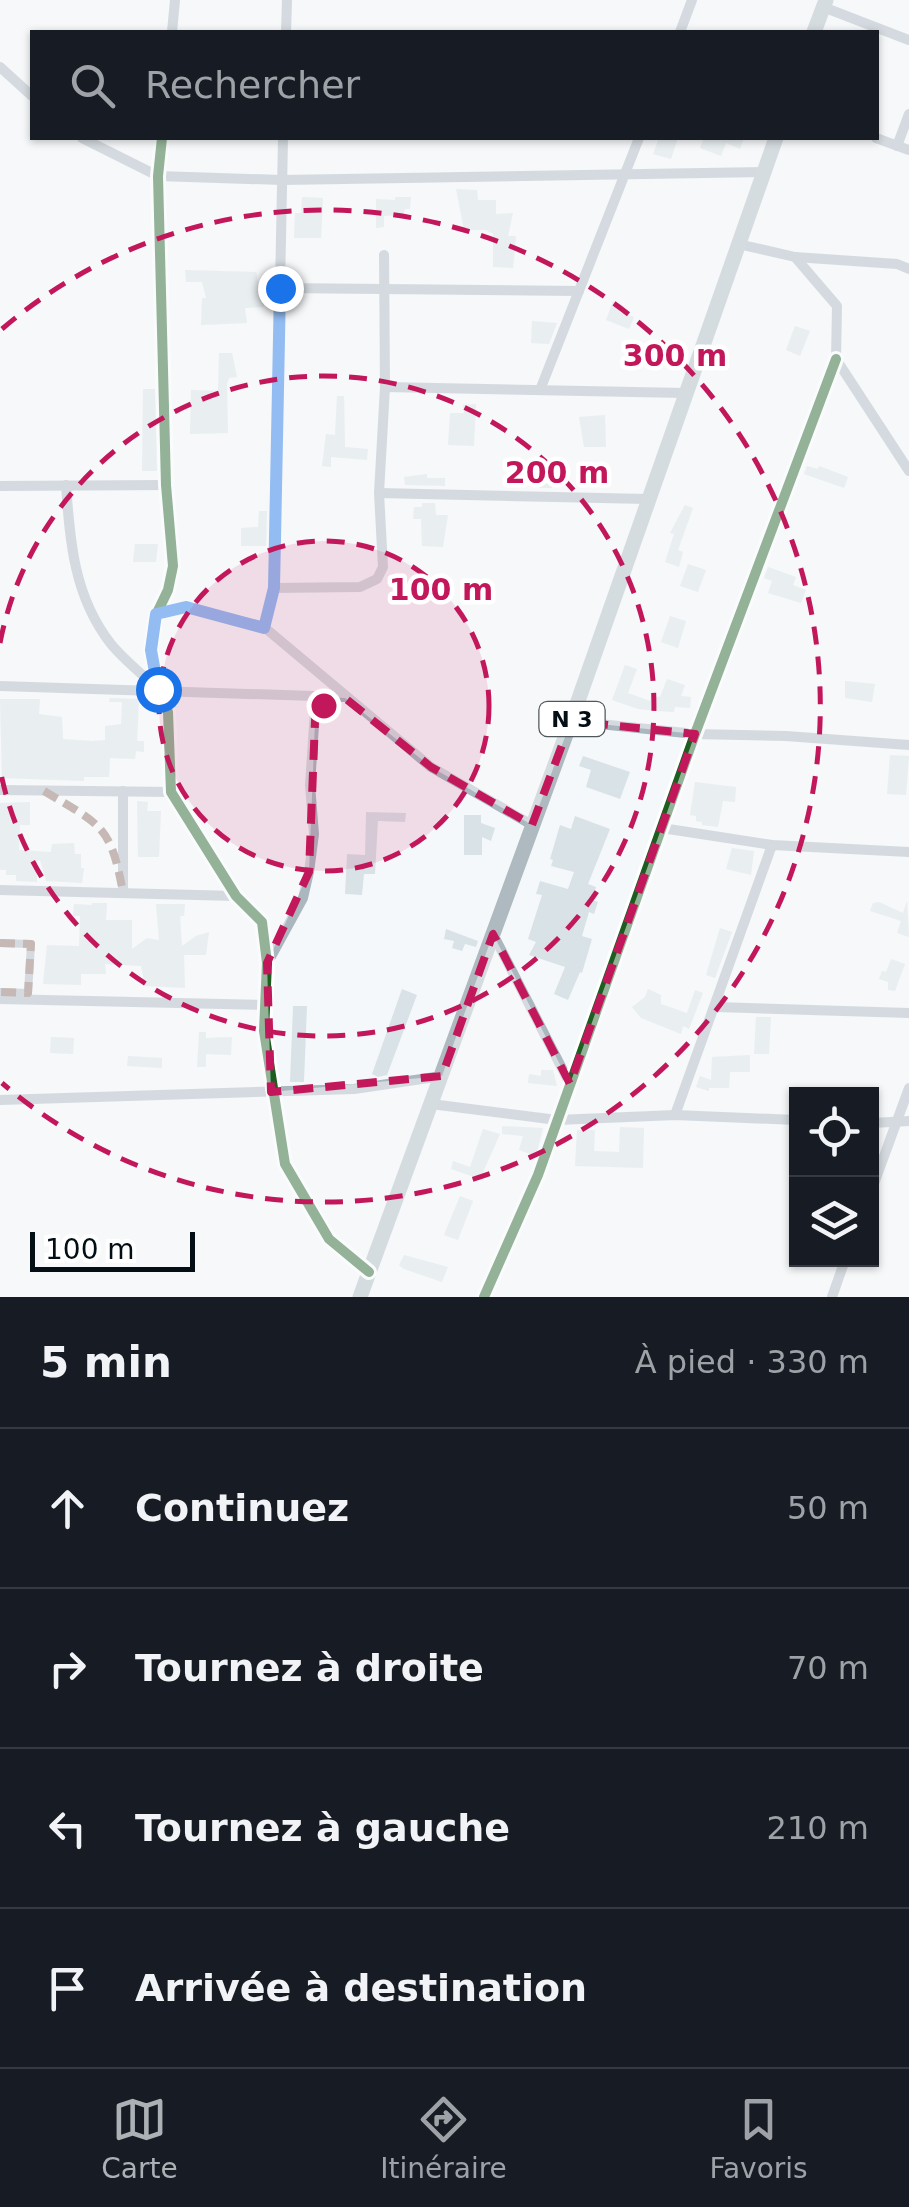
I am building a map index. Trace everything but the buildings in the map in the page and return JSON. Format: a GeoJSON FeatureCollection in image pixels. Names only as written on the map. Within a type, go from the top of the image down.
{"type":"FeatureCollection","features":[{"type":"Feature","properties":{"kind":"main road"},"geometry":{"type":"LineString","coordinates":[[815,30],[824,3]]}},
{"type":"Feature","properties":{"kind":"main road","name":"N 3"},"geometry":{"type":"LineString","coordinates":[[360,1297],[571,721],[775,140]]}},
{"type":"Feature","properties":{"kind":"street"},"geometry":{"type":"LineString","coordinates":[[172,30],[174,0]]}},
{"type":"Feature","properties":{"kind":"street"},"geometry":{"type":"LineString","coordinates":[[286,30],[287,0]]}},
{"type":"Feature","properties":{"kind":"street"},"geometry":{"type":"LineString","coordinates":[[681,30],[692,0]]}},
{"type":"Feature","properties":{"kind":"street"},"geometry":{"type":"LineString","coordinates":[[824,3],[909,40]]}},
{"type":"Feature","properties":{"kind":"street"},"geometry":{"type":"LineString","coordinates":[[0,66],[30,94]]}},
{"type":"Feature","properties":{"kind":"street"},"geometry":{"type":"LineString","coordinates":[[897,146],[909,114]]}},
{"type":"Feature","properties":{"kind":"street"},"geometry":{"type":"LineString","coordinates":[[879,139],[909,150]]}},
{"type":"Feature","properties":{"kind":"street"},"geometry":{"type":"LineString","coordinates":[[86,140],[158,176],[282,180],[764,172]]}},
{"type":"Feature","properties":{"kind":"street"},"geometry":{"type":"LineString","coordinates":[[162,140],[158,176],[166,485],[173,566],[168,590],[156,614],[151,650],[158,689],[168,712],[171,792],[236,896],[262,922],[267,963],[263,1005],[271,1092],[285,1164],[329,1239],[369,1272]]}},
{"type":"Feature","properties":{"kind":"street"},"geometry":{"type":"LineString","coordinates":[[264,628],[274,588],[283,140]]}},
{"type":"Feature","properties":{"kind":"street"},"geometry":{"type":"LineString","coordinates":[[540,390],[638,140]]}},
{"type":"Feature","properties":{"kind":"street"},"geometry":{"type":"LineString","coordinates":[[738,244],[795,257],[897,264],[909,269]]}},
{"type":"Feature","properties":{"kind":"street"},"geometry":{"type":"LineString","coordinates":[[274,588],[360,587],[377,579],[383,567],[378,493],[385,387],[384,255]]}},
{"type":"Feature","properties":{"kind":"street"},"geometry":{"type":"LineString","coordinates":[[484,1297],[538,1176],[696,734],[836,359],[837,306],[795,257]]}},
{"type":"Feature","properties":{"kind":"street"},"geometry":{"type":"LineString","coordinates":[[280,288],[579,291]]}},
{"type":"Feature","properties":{"kind":"street"},"geometry":{"type":"LineString","coordinates":[[836,359],[909,471]]}},
{"type":"Feature","properties":{"kind":"street"},"geometry":{"type":"LineString","coordinates":[[385,387],[686,393]]}},
{"type":"Feature","properties":{"kind":"street"},"geometry":{"type":"LineString","coordinates":[[0,486],[166,485]]}},
{"type":"Feature","properties":{"kind":"street"},"geometry":{"type":"LineString","coordinates":[[66,486],[76,574],[88,605],[111,644],[158,689]]}},
{"type":"Feature","properties":{"kind":"street"},"geometry":{"type":"LineString","coordinates":[[378,493],[648,499]]}},
{"type":"Feature","properties":{"kind":"street"},"geometry":{"type":"LineString","coordinates":[[156,614],[186,607],[264,628],[431,766],[532,825]]}},
{"type":"Feature","properties":{"kind":"street"},"geometry":{"type":"LineString","coordinates":[[0,686],[345,698]]}},
{"type":"Feature","properties":{"kind":"street"},"geometry":{"type":"LineString","coordinates":[[267,963],[303,898],[309,872],[314,834],[310,786],[316,696]]}},
{"type":"Feature","properties":{"kind":"street"},"geometry":{"type":"LineString","coordinates":[[571,721],[696,734],[909,745]]}},
{"type":"Feature","properties":{"kind":"street"},"geometry":{"type":"LineString","coordinates":[[0,790],[171,792]]}},
{"type":"Feature","properties":{"kind":"street"},"geometry":{"type":"LineString","coordinates":[[123,791],[123,892]]}},
{"type":"Feature","properties":{"kind":"street"},"geometry":{"type":"LineString","coordinates":[[662,828],[772,845],[909,852]]}},
{"type":"Feature","properties":{"kind":"street"},"geometry":{"type":"LineString","coordinates":[[675,1115],[772,845]]}},
{"type":"Feature","properties":{"kind":"street"},"geometry":{"type":"LineString","coordinates":[[0,890],[236,896]]}},
{"type":"Feature","properties":{"kind":"street"},"geometry":{"type":"LineString","coordinates":[[493,933],[570,1084]]}},
{"type":"Feature","properties":{"kind":"street"},"geometry":{"type":"LineString","coordinates":[[0,943],[31,944],[28,993],[0,996]]}},
{"type":"Feature","properties":{"kind":"street"},"geometry":{"type":"LineString","coordinates":[[0,996],[263,1005]]}},
{"type":"Feature","properties":{"kind":"street"},"geometry":{"type":"LineString","coordinates":[[716,1008],[909,1013]]}},
{"type":"Feature","properties":{"kind":"street"},"geometry":{"type":"LineString","coordinates":[[0,1100],[354,1088],[442,1076]]}},
{"type":"Feature","properties":{"kind":"street"},"geometry":{"type":"LineString","coordinates":[[876,1177],[909,1088]]}},
{"type":"Feature","properties":{"kind":"street"},"geometry":{"type":"LineString","coordinates":[[431,1104],[557,1120],[675,1115],[789,1120]]}},
{"type":"Feature","properties":{"kind":"street"},"geometry":{"type":"LineString","coordinates":[[879,1123],[909,1121]]}},
{"type":"Feature","properties":{"kind":"street"},"geometry":{"type":"LineString","coordinates":[[832,1297],[843,1267]]}},
{"type":"Feature","properties":{"kind":"highlighted area"},"geometry":{"type":"Polygon","coordinates":[[[316,696],[345,698],[431,767],[532,825],[571,721],[695,734],[570,1084],[493,934],[442,1076],[271,1092],[267,963],[309,872],[316,696]]]}},
{"type":"Feature","properties":{"kind":"marked path"},"geometry":{"type":"LineString","coordinates":[[44,791],[100,829],[114,853],[123,893]]}},
{"type":"Feature","properties":{"kind":"marked path"},"geometry":{"type":"LineString","coordinates":[[0,943],[31,944],[28,993],[0,992]]}},
{"type":"Feature","properties":{"kind":"cycle path"},"geometry":{"type":"LineString","coordinates":[[162,140],[158,176],[166,485],[173,566],[168,590],[156,615],[151,650],[158,689],[168,712],[171,792],[236,896],[262,922],[267,963],[264,1031],[285,1164],[329,1239],[369,1272]]}},
{"type":"Feature","properties":{"kind":"cycle path"},"geometry":{"type":"LineString","coordinates":[[484,1297],[538,1175],[695,734],[836,359]]}},
{"type":"Feature","properties":{"kind":"route"},"geometry":{"type":"LineString","coordinates":[[158,689],[151,650],[156,614],[186,607],[264,628],[274,588],[280,288]]}}]}
